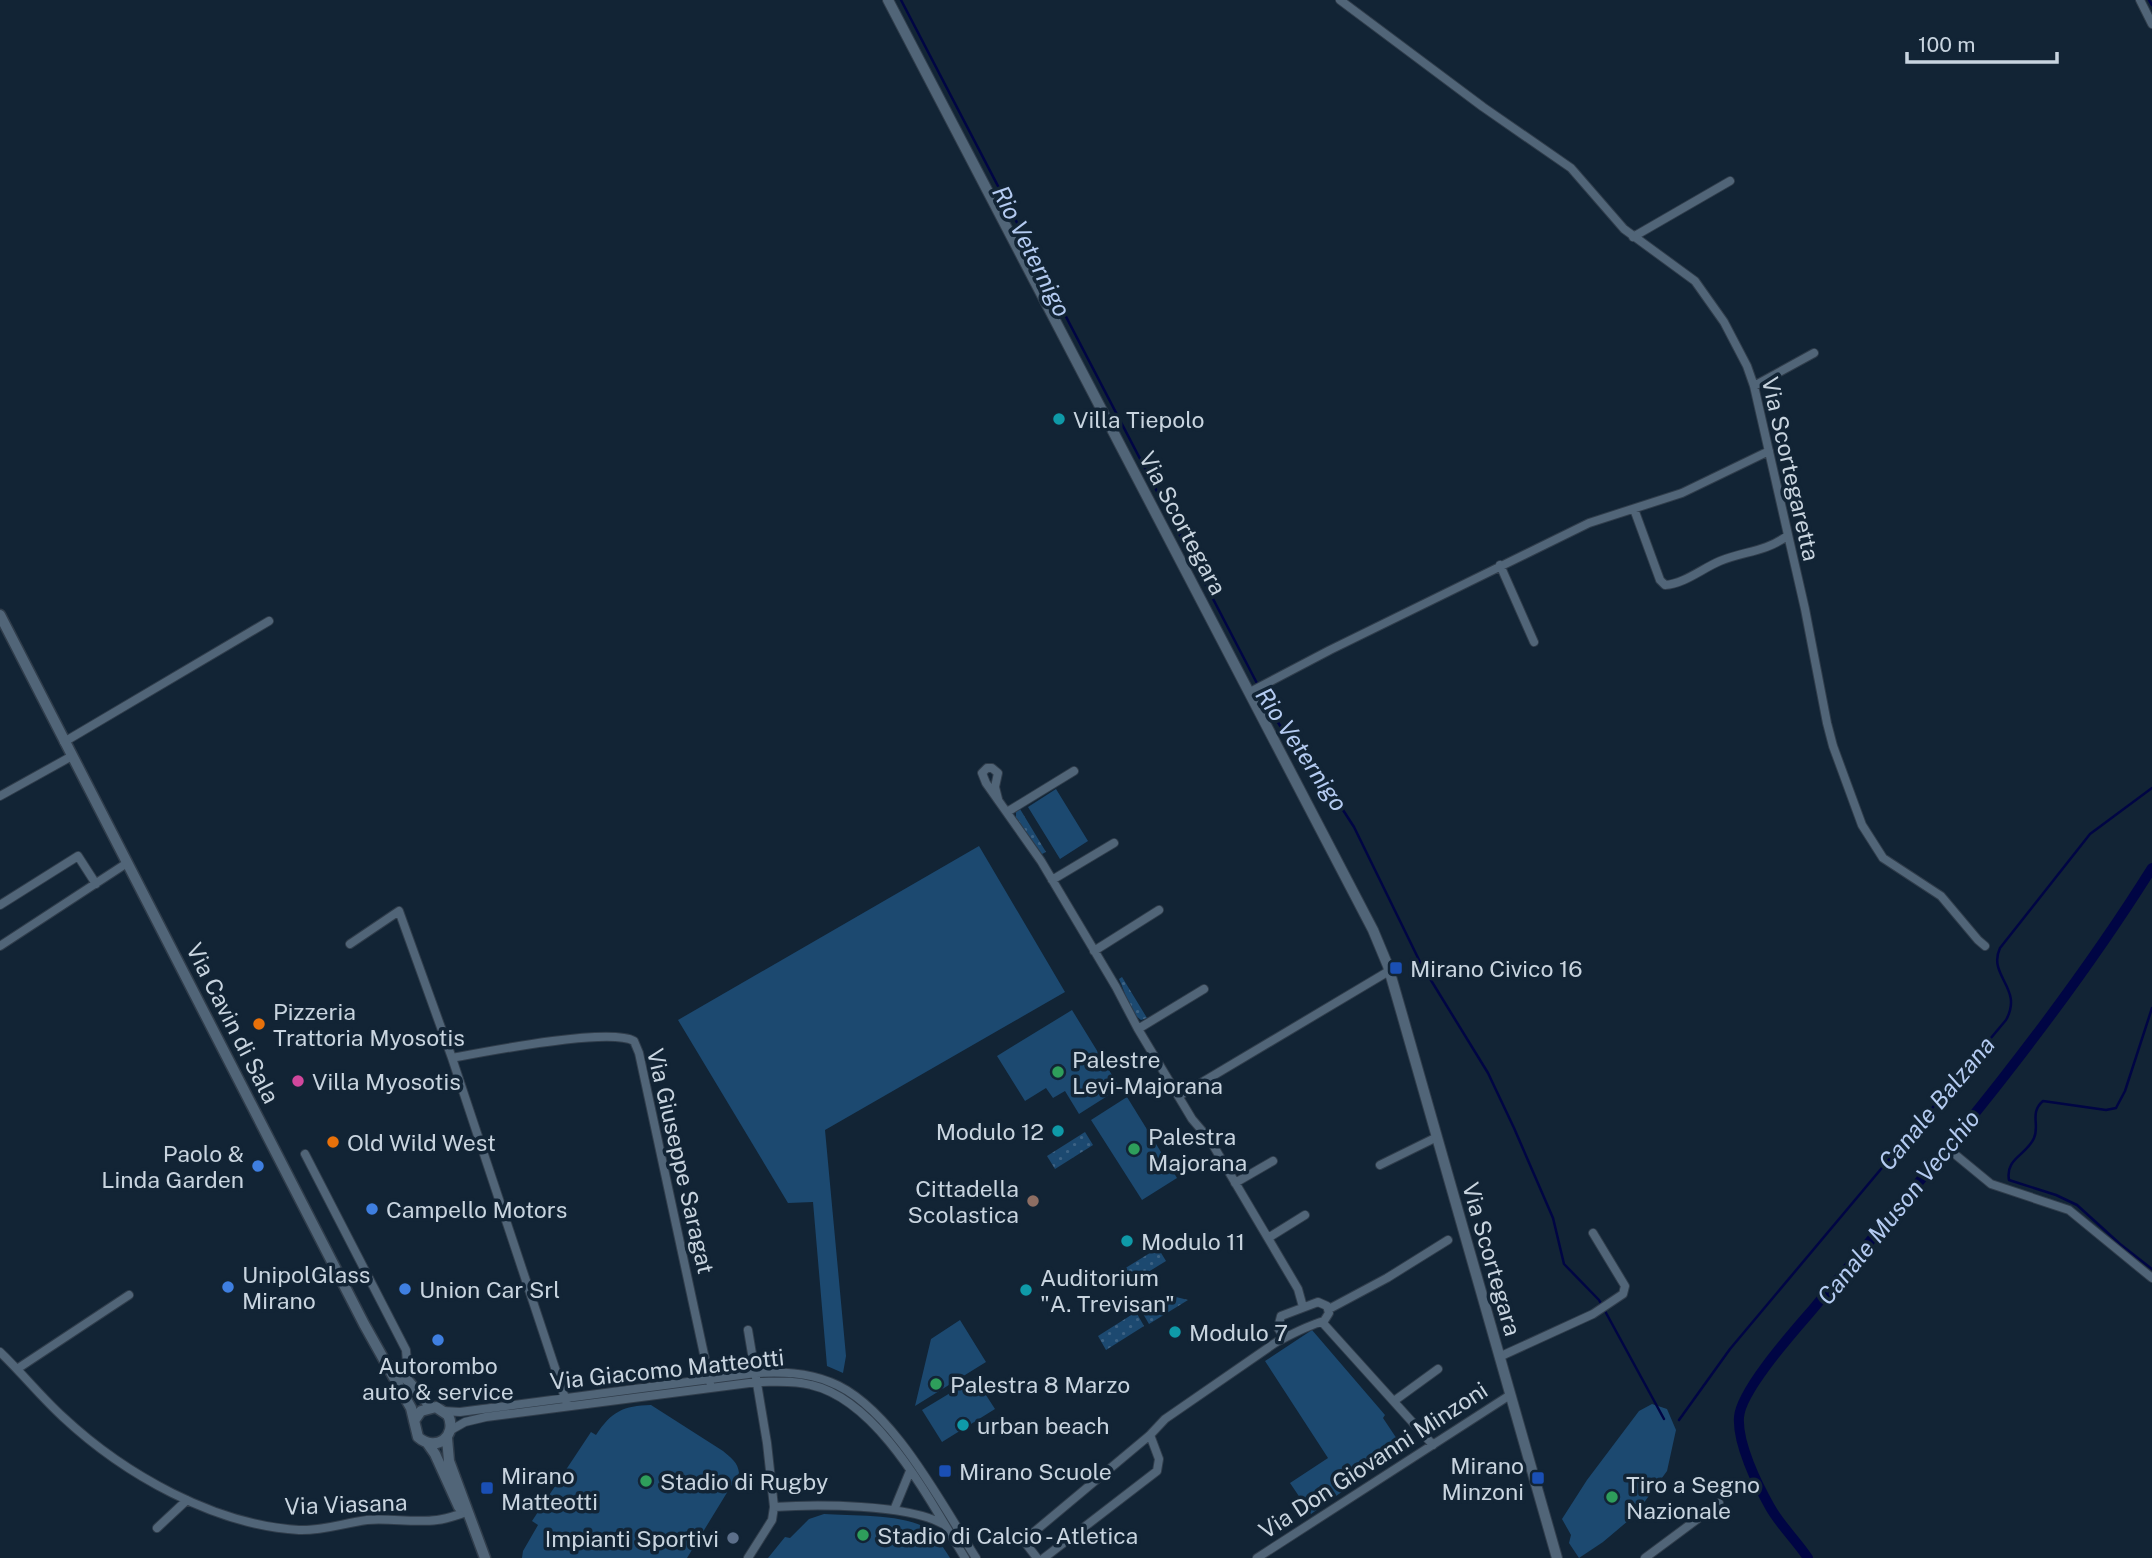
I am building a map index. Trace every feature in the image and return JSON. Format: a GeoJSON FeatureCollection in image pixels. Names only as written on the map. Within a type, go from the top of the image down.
{"type":"FeatureCollection","features":[{"type":"Feature","properties":{"kind":"main road","name":"Via Cavin di Sala"},"geometry":{"type":"LineString","coordinates":[[0,615],[364,1324],[405,1396],[414,1421]]}},
{"type":"Feature","properties":{"kind":"main road","name":"Via Cavin di Sala"},"geometry":{"type":"LineString","coordinates":[[364,1324],[404,1379],[431,1407]]}},
{"type":"Feature","properties":{"kind":"main road"},"geometry":{"type":"LineString","coordinates":[[464,1513],[449,1461],[450,1419],[443,1411],[431,1407],[421,1411],[414,1421],[415,1432],[435,1454],[485,1558]]}},
{"type":"Feature","properties":{"kind":"main road"},"geometry":{"type":"LineString","coordinates":[[428,1444],[438,1443],[449,1434]]}},
{"type":"Feature","properties":{"kind":"street","name":"Via Scortegara"},"geometry":{"type":"LineString","coordinates":[[888,0],[1367,918],[1390,971],[1556,1558]]}},
{"type":"Feature","properties":{"kind":"street","name":"Via Scortegaretta"},"geometry":{"type":"LineString","coordinates":[[1340,0],[1483,107],[1571,168],[1633,237],[1695,281],[1724,322],[1747,366],[1754,386],[1833,746],[1863,825],[1883,858],[1941,896],[1985,946]]}},
{"type":"Feature","properties":{"kind":"street"},"geometry":{"type":"LineString","coordinates":[[2140,0],[2152,24]]}},
{"type":"Feature","properties":{"kind":"street"},"geometry":{"type":"LineString","coordinates":[[1633,237],[1730,181]]}},
{"type":"Feature","properties":{"kind":"street"},"geometry":{"type":"LineString","coordinates":[[1754,386],[1814,353]]}},
{"type":"Feature","properties":{"kind":"street"},"geometry":{"type":"LineString","coordinates":[[1250,692],[1588,523],[1682,493],[1769,451]]}},
{"type":"Feature","properties":{"kind":"street"},"geometry":{"type":"LineString","coordinates":[[1634,509],[1660,580],[1665,585],[1676,583],[1728,558],[1774,545],[1787,536]]}},
{"type":"Feature","properties":{"kind":"street"},"geometry":{"type":"LineString","coordinates":[[1500,565],[1534,642]]}},
{"type":"Feature","properties":{"kind":"street"},"geometry":{"type":"LineString","coordinates":[[64,741],[269,621]]}},
{"type":"Feature","properties":{"kind":"street"},"geometry":{"type":"LineString","coordinates":[[0,796],[72,756]]}},
{"type":"Feature","properties":{"kind":"street"},"geometry":{"type":"LineString","coordinates":[[1007,812],[1074,771]]}},
{"type":"Feature","properties":{"kind":"street"},"geometry":{"type":"LineString","coordinates":[[998,799],[1052,880],[1192,1119],[1210,1140],[1236,1183],[1298,1289],[1303,1307]]}},
{"type":"Feature","properties":{"kind":"street"},"geometry":{"type":"LineString","coordinates":[[1052,880],[1114,843]]}},
{"type":"Feature","properties":{"kind":"street"},"geometry":{"type":"LineString","coordinates":[[0,905],[78,856],[96,884]]}},
{"type":"Feature","properties":{"kind":"street"},"geometry":{"type":"LineString","coordinates":[[0,946],[127,863]]}},
{"type":"Feature","properties":{"kind":"street"},"geometry":{"type":"LineString","coordinates":[[1094,951],[1159,910]]}},
{"type":"Feature","properties":{"kind":"street"},"geometry":{"type":"LineString","coordinates":[[351,944],[399,911],[452,1058],[567,1403]]}},
{"type":"Feature","properties":{"kind":"street"},"geometry":{"type":"LineString","coordinates":[[1179,1096],[1390,971]]}},
{"type":"Feature","properties":{"kind":"street"},"geometry":{"type":"LineString","coordinates":[[1138,1029],[1204,989]]}},
{"type":"Feature","properties":{"kind":"street","name":"Via Giuseppe Saragat"},"geometry":{"type":"LineString","coordinates":[[452,1058],[584,1038],[621,1036],[634,1041],[639,1053],[711,1384]]}},
{"type":"Feature","properties":{"kind":"street"},"geometry":{"type":"LineString","coordinates":[[1380,1165],[1437,1137]]}},
{"type":"Feature","properties":{"kind":"street"},"geometry":{"type":"LineString","coordinates":[[305,1154],[406,1350],[404,1379]]}},
{"type":"Feature","properties":{"kind":"street"},"geometry":{"type":"LineString","coordinates":[[1957,1156],[1992,1184],[2069,1210],[2152,1278]]}},
{"type":"Feature","properties":{"kind":"street"},"geometry":{"type":"LineString","coordinates":[[1236,1183],[1273,1161]]}},
{"type":"Feature","properties":{"kind":"street"},"geometry":{"type":"LineString","coordinates":[[1268,1238],[1305,1215]]}},
{"type":"Feature","properties":{"kind":"street"},"geometry":{"type":"LineString","coordinates":[[1499,1357],[1598,1311],[1623,1294],[1625,1286],[1593,1233]]}},
{"type":"Feature","properties":{"kind":"street"},"geometry":{"type":"LineString","coordinates":[[1329,1310],[1448,1240]]}},
{"type":"Feature","properties":{"kind":"street"},"geometry":{"type":"LineString","coordinates":[[1298,1289],[1314,1302]]}},
{"type":"Feature","properties":{"kind":"street"},"geometry":{"type":"LineString","coordinates":[[17,1368],[129,1295]]}},
{"type":"Feature","properties":{"kind":"street"},"geometry":{"type":"LineString","coordinates":[[1037,1558],[1027,1545],[1028,1537],[1150,1435],[1165,1419],[1275,1343],[1311,1323],[1322,1322],[1328,1317],[1329,1310],[1322,1302],[1314,1302],[1281,1316],[1275,1343]]}},
{"type":"Feature","properties":{"kind":"street"},"geometry":{"type":"LineString","coordinates":[[1322,1322],[1433,1445]]}},
{"type":"Feature","properties":{"kind":"street"},"geometry":{"type":"LineString","coordinates":[[1278,1328],[1282,1334],[1289,1335]]}},
{"type":"Feature","properties":{"kind":"street"},"geometry":{"type":"LineString","coordinates":[[748,1330],[767,1443],[774,1507],[772,1520],[748,1558]]}},
{"type":"Feature","properties":{"kind":"street","name":"Via Viasana"},"geometry":{"type":"LineString","coordinates":[[0,1352],[73,1426],[148,1480],[187,1500],[242,1519],[300,1530],[369,1520],[437,1520],[464,1513]]}},
{"type":"Feature","properties":{"kind":"street"},"geometry":{"type":"LineString","coordinates":[[1394,1401],[1438,1369]]}},
{"type":"Feature","properties":{"kind":"street","name":"Via Giacomo Matteotti"},"geometry":{"type":"LineString","coordinates":[[449,1434],[480,1418],[567,1403],[757,1378],[801,1374],[820,1378],[840,1386],[895,1434],[920,1468],[976,1558]]}},
{"type":"Feature","properties":{"kind":"street","name":"Via Giacomo Matteotti"},"geometry":{"type":"LineString","coordinates":[[757,1378],[813,1385],[841,1397],[878,1430],[910,1471],[965,1558]]}},
{"type":"Feature","properties":{"kind":"street","name":"Via Don Giovanni Minzoni"},"geometry":{"type":"LineString","coordinates":[[1257,1558],[1510,1395]]}},
{"type":"Feature","properties":{"kind":"street","name":"Via Giacomo Matteotti"},"geometry":{"type":"LineString","coordinates":[[443,1411],[567,1403]]}},
{"type":"Feature","properties":{"kind":"street"},"geometry":{"type":"LineString","coordinates":[[1044,1558],[1157,1471],[1159,1459],[1150,1435]]}},
{"type":"Feature","properties":{"kind":"street"},"geometry":{"type":"LineString","coordinates":[[894,1510],[910,1471]]}},
{"type":"Feature","properties":{"kind":"street"},"geometry":{"type":"LineString","coordinates":[[157,1528],[187,1500]]}},
{"type":"Feature","properties":{"kind":"street"},"geometry":{"type":"LineString","coordinates":[[1646,1558],[1719,1503]]}},
{"type":"Feature","properties":{"kind":"street"},"geometry":{"type":"LineString","coordinates":[[774,1507],[803,1505],[894,1510],[944,1524]]}},
{"type":"Feature","properties":{"kind":"shaded area"},"geometry":{"type":"Polygon","coordinates":[[[1056,789],[1088,841],[1060,859],[1028,807],[1056,789]]]}},
{"type":"Feature","properties":{"kind":"shaded area"},"geometry":{"type":"Polygon","coordinates":[[[1020,809],[1046,852],[1042,854],[1016,818],[1016,812],[1020,809]]]}},
{"type":"Feature","properties":{"kind":"shaded area"},"geometry":{"type":"Polygon","coordinates":[[[979,846],[1065,992],[825,1130],[846,1356],[843,1373],[827,1366],[813,1202],[788,1203],[678,1020],[979,846]]]}},
{"type":"Feature","properties":{"kind":"shaded area"},"geometry":{"type":"Polygon","coordinates":[[[1122,977],[1147,1018],[1141,1020],[1133,1012],[1119,979],[1122,977]]]}},
{"type":"Feature","properties":{"kind":"shaded area","name":"Palestre Levi-Majorana"},"geometry":{"type":"Polygon","coordinates":[[[1072,1010],[1120,1088],[1079,1114],[1065,1091],[1053,1098],[1046,1088],[1025,1101],[997,1056],[1072,1010]]]}},
{"type":"Feature","properties":{"kind":"shaded area","name":"Palestra Majorana"},"geometry":{"type":"Polygon","coordinates":[[[1127,1097],[1177,1178],[1142,1200],[1091,1120],[1127,1097]]]}},
{"type":"Feature","properties":{"kind":"shaded area"},"geometry":{"type":"Polygon","coordinates":[[[1085,1132],[1093,1145],[1055,1169],[1047,1156],[1085,1132]]]}},
{"type":"Feature","properties":{"kind":"shaded area"},"geometry":{"type":"Polygon","coordinates":[[[1158,1248],[1166,1261],[1127,1285],[1119,1272],[1158,1248]]]}},
{"type":"Feature","properties":{"kind":"shaded area"},"geometry":{"type":"Polygon","coordinates":[[[1168,1295],[1188,1300],[1149,1324],[1142,1312],[1168,1295]]]}},
{"type":"Feature","properties":{"kind":"shaded area"},"geometry":{"type":"Polygon","coordinates":[[[1136,1312],[1144,1326],[1106,1350],[1098,1336],[1136,1312]]]}},
{"type":"Feature","properties":{"kind":"shaded area","name":"Palestra 8 Marzo"},"geometry":{"type":"Polygon","coordinates":[[[960,1320],[986,1362],[915,1406],[931,1339],[960,1320]]]}},
{"type":"Feature","properties":{"kind":"shaded area"},"geometry":{"type":"Polygon","coordinates":[[[1312,1330],[1385,1415],[1383,1418],[1403,1448],[1311,1514],[1290,1483],[1328,1458],[1265,1361],[1312,1330]]]}},
{"type":"Feature","properties":{"kind":"shaded area"},"geometry":{"type":"Polygon","coordinates":[[[975,1378],[995,1409],[942,1442],[922,1410],[975,1378]]]}},
{"type":"Feature","properties":{"kind":"shaded area","name":"Tiro a Segno Nazionale"},"geometry":{"type":"Polygon","coordinates":[[[1652,1404],[1667,1409],[1676,1430],[1667,1471],[1635,1515],[1579,1558],[1569,1543],[1571,1535],[1562,1519],[1587,1480],[1639,1411],[1652,1404]]]}},
{"type":"Feature","properties":{"kind":"shaded area","name":"Stadio di Rugby"},"geometry":{"type":"Polygon","coordinates":[[[651,1405],[723,1451],[733,1460],[739,1473],[687,1558],[522,1558],[523,1551],[538,1525],[532,1521],[591,1432],[596,1435],[607,1420],[619,1411],[651,1405]]]}},
{"type":"Feature","properties":{"kind":"shaded area","name":"Stadio di Calcio - Atletica"},"geometry":{"type":"Polygon","coordinates":[[[824,1514],[891,1518],[916,1523],[933,1534],[950,1558],[768,1558],[785,1537],[790,1538],[809,1519],[824,1514]]]}},
{"type":"Feature","properties":{"kind":"waterway","name":"Rio Veternigo"},"geometry":{"type":"LineString","coordinates":[[901,0],[1273,714],[1282,729],[1319,773],[1354,827],[1421,964],[1488,1073],[1553,1218],[1564,1264],[1599,1300],[1664,1419]]}},
{"type":"Feature","properties":{"kind":"waterway"},"geometry":{"type":"LineString","coordinates":[[2149,0],[2152,5]]}},
{"type":"Feature","properties":{"kind":"waterway","name":"Canale Balzana"},"geometry":{"type":"LineString","coordinates":[[1679,1420],[1730,1349],[2006,1020],[2011,999],[1998,967],[2000,948],[2090,834],[2152,788]]}},
{"type":"Feature","properties":{"kind":"waterway","name":"Canale Muson Vecchio"},"geometry":{"type":"LineString","coordinates":[[1808,1558],[1774,1514],[1759,1487],[1741,1439],[1739,1417],[1742,1406],[1758,1377],[1782,1346],[2033,1040],[2152,868]]}},
{"type":"Feature","properties":{"kind":"waterway"},"geometry":{"type":"LineString","coordinates":[[2152,1008],[2125,1091],[2116,1108],[2106,1110],[2043,1101],[2037,1110],[2034,1138],[2013,1162],[2009,1173],[2009,1180],[2056,1195],[2077,1205],[2152,1269]]}},
{"type":"Feature","properties":{"kind":"place","name":"Villa Tiepolo"},"geometry":{"type":"Point","coordinates":[1059,419]}},
{"type":"Feature","properties":{"kind":"place","name":"Mirano Civico 16"},"geometry":{"type":"Point","coordinates":[1396,968]}},
{"type":"Feature","properties":{"kind":"place","name":"Pizzeria Trattoria Myosotis"},"geometry":{"type":"Point","coordinates":[259,1024]}},
{"type":"Feature","properties":{"kind":"place","name":"Palestre Levi-Majorana"},"geometry":{"type":"Point","coordinates":[1058,1072]}},
{"type":"Feature","properties":{"kind":"place","name":"Villa Myosotis"},"geometry":{"type":"Point","coordinates":[298,1081]}},
{"type":"Feature","properties":{"kind":"place","name":"Modulo 12"},"geometry":{"type":"Point","coordinates":[1058,1131]}},
{"type":"Feature","properties":{"kind":"place","name":"Old Wild West"},"geometry":{"type":"Point","coordinates":[333,1142]}},
{"type":"Feature","properties":{"kind":"place","name":"Palestra Majorana"},"geometry":{"type":"Point","coordinates":[1134,1149]}},
{"type":"Feature","properties":{"kind":"place","name":"Paolo & Linda Garden"},"geometry":{"type":"Point","coordinates":[258,1166]}},
{"type":"Feature","properties":{"kind":"place","name":"Cittadella Scolastica"},"geometry":{"type":"Point","coordinates":[1033,1201]}},
{"type":"Feature","properties":{"kind":"place","name":"Campello Motors"},"geometry":{"type":"Point","coordinates":[372,1209]}},
{"type":"Feature","properties":{"kind":"place","name":"Modulo 11"},"geometry":{"type":"Point","coordinates":[1127,1241]}},
{"type":"Feature","properties":{"kind":"place","name":"UnipolGlass Mirano"},"geometry":{"type":"Point","coordinates":[228,1287]}},
{"type":"Feature","properties":{"kind":"place","name":"Union Car Srl"},"geometry":{"type":"Point","coordinates":[405,1289]}},
{"type":"Feature","properties":{"kind":"place","name":"Auditorium \"A. Trevisan\""},"geometry":{"type":"Point","coordinates":[1026,1290]}},
{"type":"Feature","properties":{"kind":"place","name":"Modulo 7"},"geometry":{"type":"Point","coordinates":[1175,1332]}},
{"type":"Feature","properties":{"kind":"place","name":"Autorombo auto & service"},"geometry":{"type":"Point","coordinates":[438,1340]}},
{"type":"Feature","properties":{"kind":"place","name":"Palestra 8 Marzo"},"geometry":{"type":"Point","coordinates":[936,1384]}},
{"type":"Feature","properties":{"kind":"place","name":"urban beach"},"geometry":{"type":"Point","coordinates":[963,1425]}},
{"type":"Feature","properties":{"kind":"place","name":"Mirano Scuole"},"geometry":{"type":"Point","coordinates":[945,1471]}},
{"type":"Feature","properties":{"kind":"place","name":"Mirano Minzoni"},"geometry":{"type":"Point","coordinates":[1538,1478]}},
{"type":"Feature","properties":{"kind":"place","name":"Stadio di Rugby"},"geometry":{"type":"Point","coordinates":[646,1481]}},
{"type":"Feature","properties":{"kind":"place","name":"Mirano Matteotti"},"geometry":{"type":"Point","coordinates":[487,1488]}},
{"type":"Feature","properties":{"kind":"place","name":"Tiro a Segno Nazionale"},"geometry":{"type":"Point","coordinates":[1612,1497]}},
{"type":"Feature","properties":{"kind":"place","name":"Stadio di Calcio - Atletica"},"geometry":{"type":"Point","coordinates":[863,1535]}},
{"type":"Feature","properties":{"kind":"place","name":"Impianti Sportivi"},"geometry":{"type":"Point","coordinates":[733,1538]}}]}
